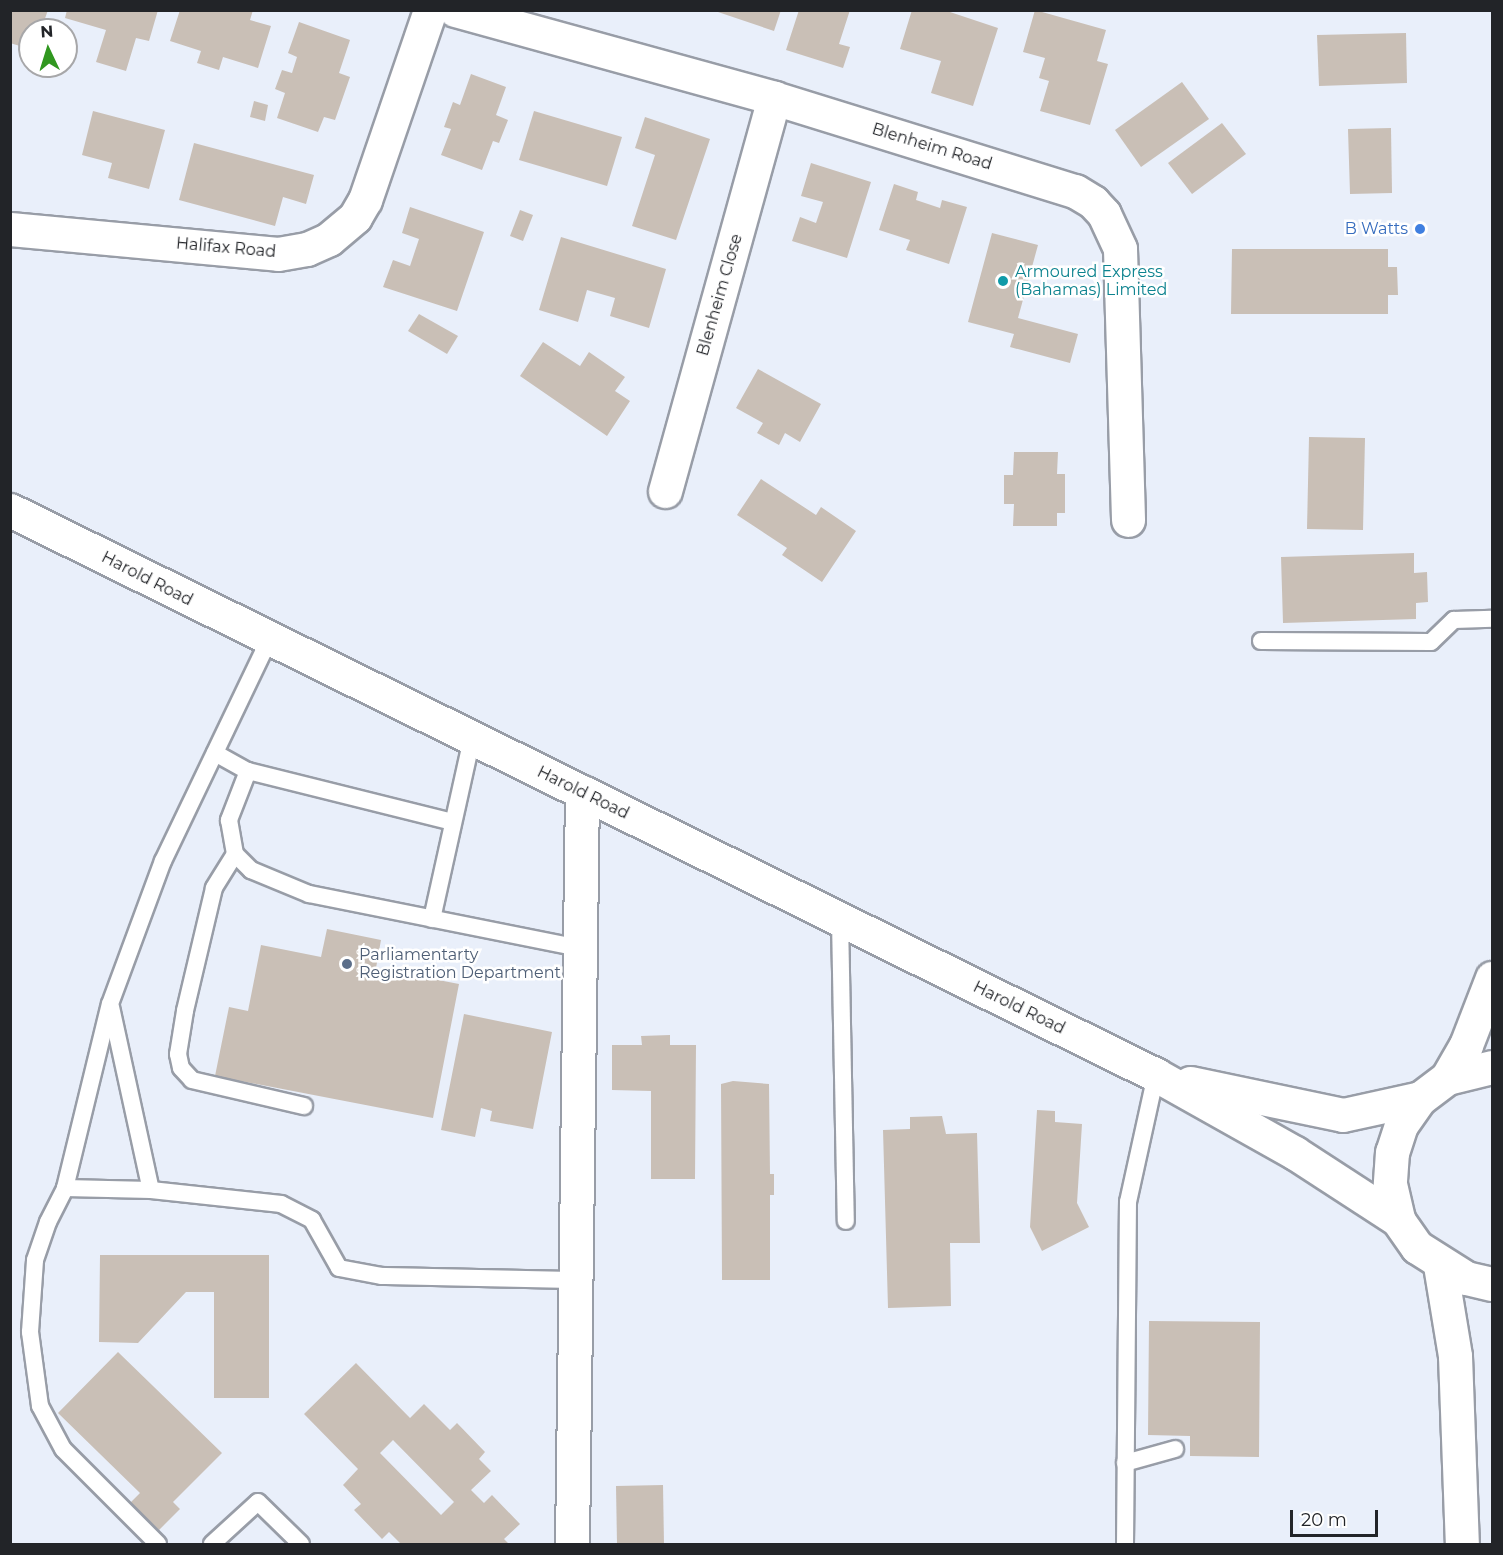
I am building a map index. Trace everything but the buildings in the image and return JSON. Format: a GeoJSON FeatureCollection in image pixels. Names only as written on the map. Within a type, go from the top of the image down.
{"type":"FeatureCollection","features":[{"type":"Feature","properties":{"kind":"main road","name":"Halifax Road"},"geometry":{"type":"LineString","coordinates":[[10,229],[278,254],[307,249],[329,239],[355,217],[364,200],[430,10]]}},
{"type":"Feature","properties":{"kind":"main road","name":"Blenheim Road"},"geometry":{"type":"LineString","coordinates":[[455,10],[774,98],[1075,191],[1104,214],[1120,249],[1128,520]]}},
{"type":"Feature","properties":{"kind":"main road","name":"Blenheim Close"},"geometry":{"type":"LineString","coordinates":[[665,491],[774,98]]}},
{"type":"Feature","properties":{"kind":"main road","name":"Harold Road"},"geometry":{"type":"LineString","coordinates":[[12,515],[582,792],[1156,1076],[1295,1153],[1398,1220]]}},
{"type":"Feature","properties":{"kind":"main road"},"geometry":{"type":"LineString","coordinates":[[572,1545],[582,792]]}},
{"type":"Feature","properties":{"kind":"main road"},"geometry":{"type":"LineString","coordinates":[[1447,1078],[1466,1045],[1492,978]]}},
{"type":"Feature","properties":{"kind":"main road"},"geometry":{"type":"LineString","coordinates":[[1492,1067],[1447,1078],[1420,1098],[1401,1125],[1392,1152],[1390,1184],[1398,1220],[1417,1247],[1440,1265],[1466,1278],[1492,1284]]}},
{"type":"Feature","properties":{"kind":"main road","name":"Harold Road"},"geometry":{"type":"LineString","coordinates":[[1156,1076],[1343,1115],[1420,1098]]}},
{"type":"Feature","properties":{"kind":"main road"},"geometry":{"type":"LineString","coordinates":[[1440,1265],[1455,1356],[1462,1545]]}},
{"type":"Feature","properties":{"kind":"lane"},"geometry":{"type":"LineString","coordinates":[[1261,641],[1431,642],[1454,620],[1492,619]]}},
{"type":"Feature","properties":{"kind":"lane"},"geometry":{"type":"LineString","coordinates":[[158,1545],[63,1449],[40,1406],[30,1332],[35,1260],[48,1222],[65,1188],[110,1004],[163,861],[269,640]]}},
{"type":"Feature","properties":{"kind":"lane"},"geometry":{"type":"LineString","coordinates":[[432,919],[472,739]]}},
{"type":"Feature","properties":{"kind":"lane"},"geometry":{"type":"LineString","coordinates":[[215,753],[248,771],[453,822]]}},
{"type":"Feature","properties":{"kind":"lane"},"geometry":{"type":"LineString","coordinates":[[248,771],[230,820],[235,854],[251,870],[309,894],[580,948]]}},
{"type":"Feature","properties":{"kind":"lane"},"geometry":{"type":"LineString","coordinates":[[235,854],[214,888],[185,1011],[178,1054],[181,1068],[192,1080],[304,1106]]}},
{"type":"Feature","properties":{"kind":"lane"},"geometry":{"type":"LineString","coordinates":[[840,920],[846,1221]]}},
{"type":"Feature","properties":{"kind":"lane"},"geometry":{"type":"LineString","coordinates":[[110,1004],[151,1190]]}},
{"type":"Feature","properties":{"kind":"lane"},"geometry":{"type":"LineString","coordinates":[[1125,1545],[1128,1202],[1156,1076]]}},
{"type":"Feature","properties":{"kind":"lane"},"geometry":{"type":"LineString","coordinates":[[65,1188],[151,1190],[281,1204],[312,1220],[339,1268],[382,1276],[576,1280]]}},
{"type":"Feature","properties":{"kind":"lane"},"geometry":{"type":"LineString","coordinates":[[1125,1463],[1174,1449]]}},
{"type":"Feature","properties":{"kind":"lane"},"geometry":{"type":"LineString","coordinates":[[212,1545],[258,1502],[301,1545]]}},
{"type":"Feature","properties":{"kind":"place","name":"B Watts"},"geometry":{"type":"Point","coordinates":[1420,229]}},
{"type":"Feature","properties":{"kind":"place","name":"Armoured Express (Bahamas) Limited"},"geometry":{"type":"Point","coordinates":[1003,281]}},
{"type":"Feature","properties":{"kind":"place","name":"Parliamentarty Registration Department"},"geometry":{"type":"Point","coordinates":[347,964]}}]}
